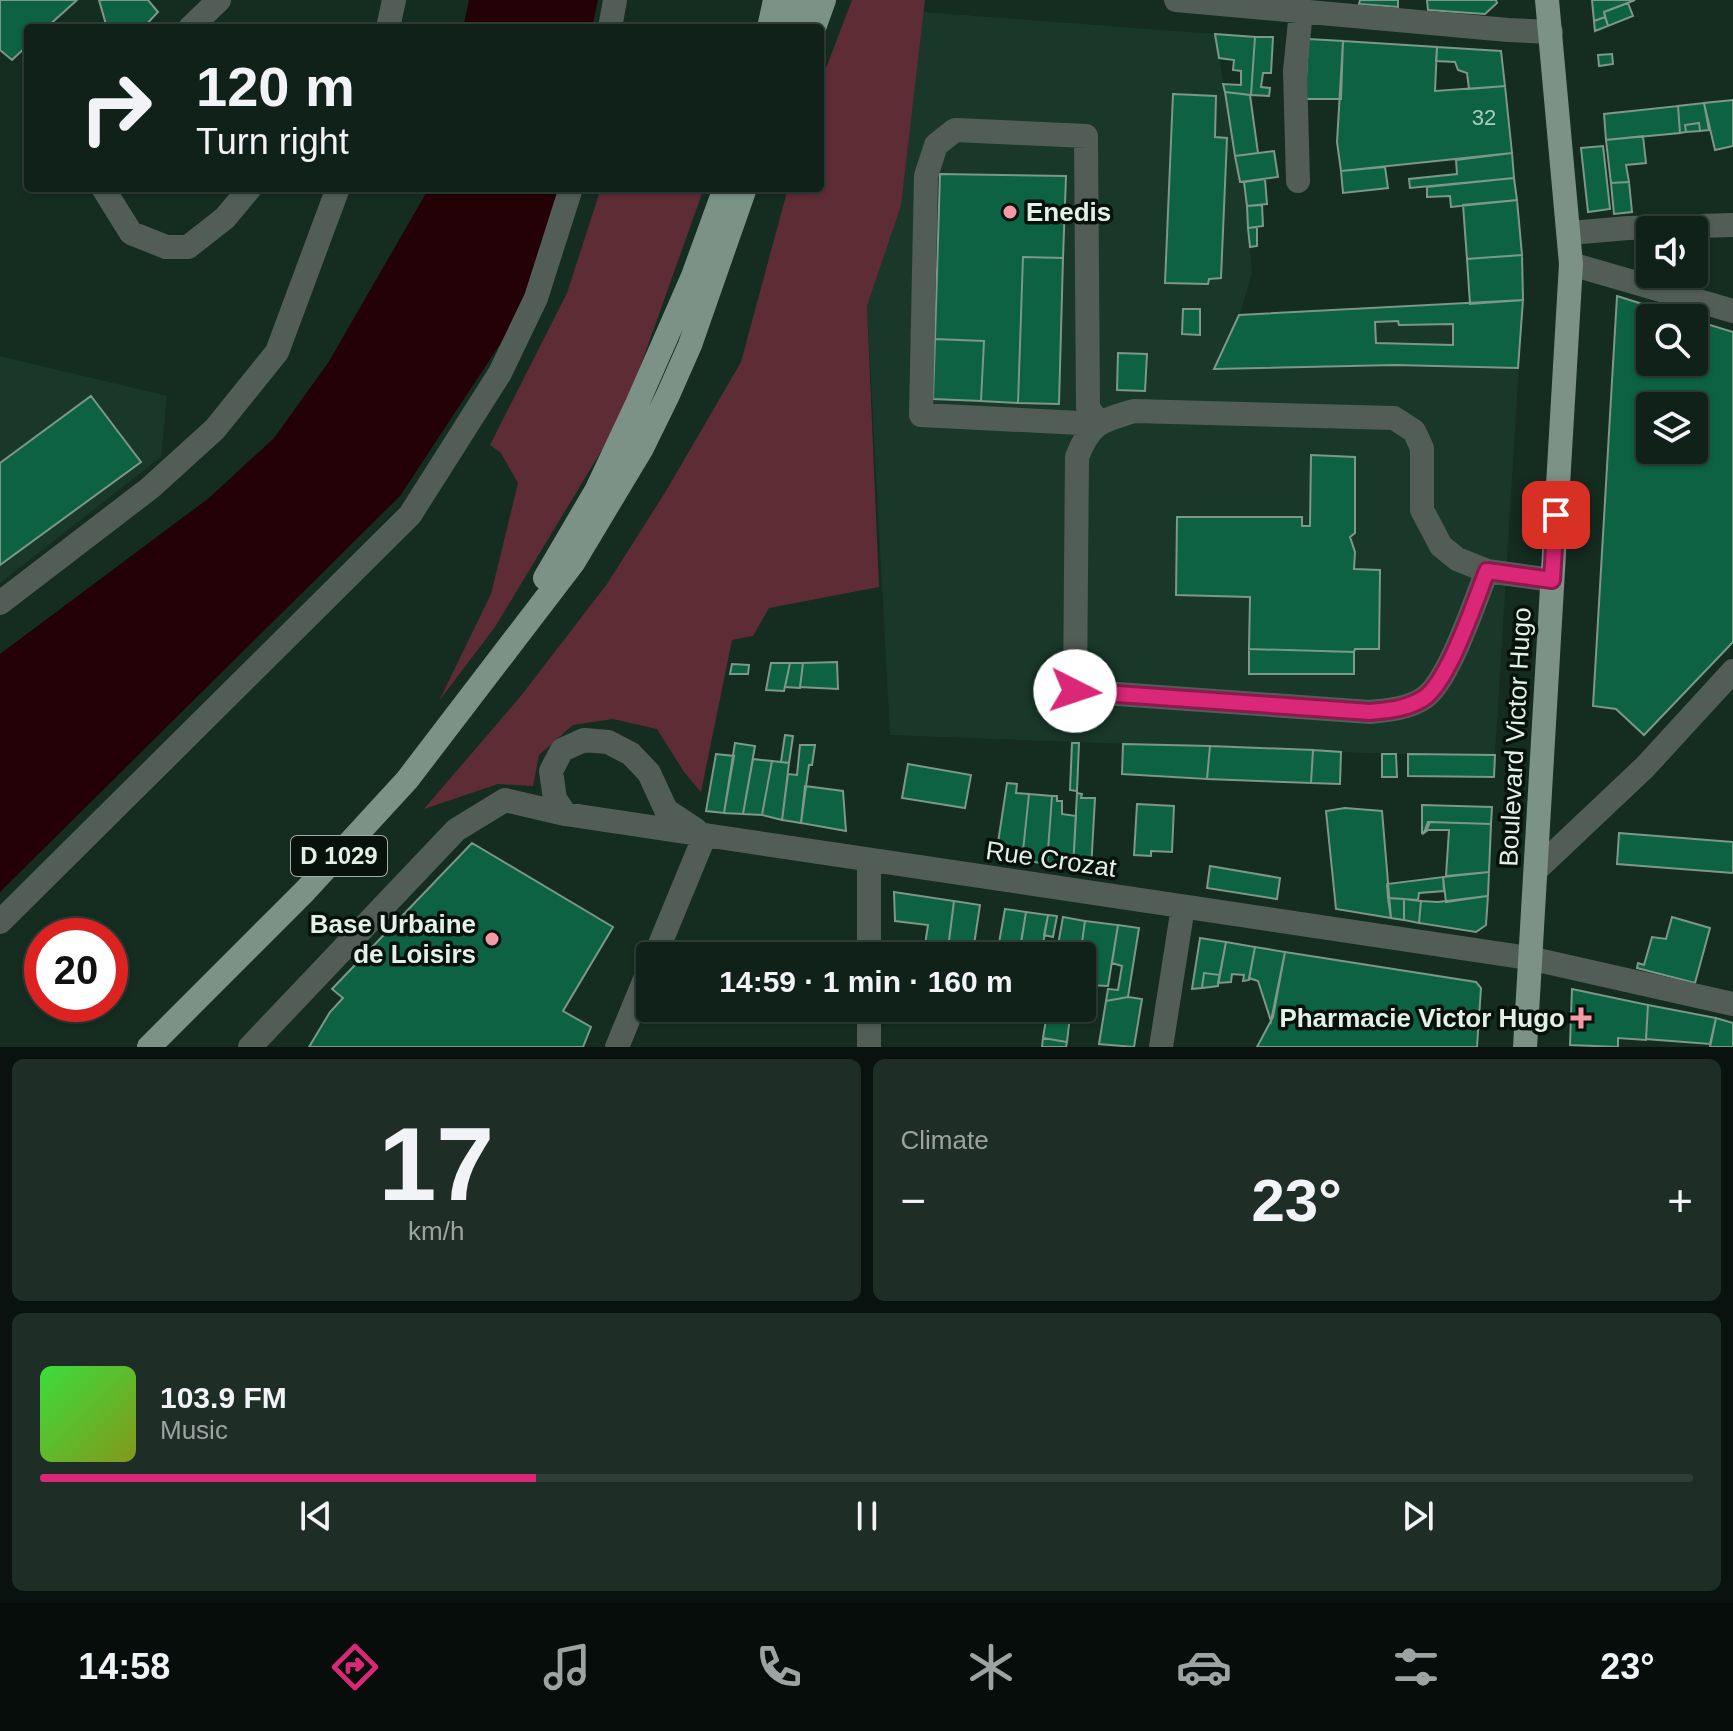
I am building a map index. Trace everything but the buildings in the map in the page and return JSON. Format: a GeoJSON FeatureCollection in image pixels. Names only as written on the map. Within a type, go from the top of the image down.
{"type":"FeatureCollection","features":[{"type":"Feature","properties":{"kind":"main road"},"geometry":{"type":"LineString","coordinates":[[770,24],[775,0]]}},
{"type":"Feature","properties":{"kind":"main road"},"geometry":{"type":"LineString","coordinates":[[792,24],[799,0]]}},
{"type":"Feature","properties":{"kind":"main road"},"geometry":{"type":"LineString","coordinates":[[815,24],[824,0]]}},
{"type":"Feature","properties":{"kind":"main road","name":"Boulevard Victor Hugo"},"geometry":{"type":"LineString","coordinates":[[1525,1047],[1571,264],[1547,0]]}},
{"type":"Feature","properties":{"kind":"main road","name":"D 1029"},"geometry":{"type":"LineString","coordinates":[[508,647],[596,491],[626,429],[693,276],[724,192]]}},
{"type":"Feature","properties":{"kind":"main road","name":"D 1029"},"geometry":{"type":"LineString","coordinates":[[149,1047],[364,829],[440,738],[573,563],[642,448],[690,345],[745,192]]}},
{"type":"Feature","properties":{"kind":"street"},"geometry":{"type":"LineString","coordinates":[[194,24],[219,0]]}},
{"type":"Feature","properties":{"kind":"street"},"geometry":{"type":"LineString","coordinates":[[389,24],[394,0]]}},
{"type":"Feature","properties":{"kind":"street"},"geometry":{"type":"LineString","coordinates":[[611,24],[615,0]]}},
{"type":"Feature","properties":{"kind":"street"},"geometry":{"type":"LineString","coordinates":[[1176,0],[1551,32]]}},
{"type":"Feature","properties":{"kind":"street"},"geometry":{"type":"LineString","coordinates":[[1298,181],[1295,71],[1301,12]]}},
{"type":"Feature","properties":{"kind":"street"},"geometry":{"type":"LineString","coordinates":[[955,130],[1086,136],[1088,408],[1100,424],[921,415],[926,176],[936,145],[955,130]]}},
{"type":"Feature","properties":{"kind":"street"},"geometry":{"type":"LineString","coordinates":[[105,192],[131,233],[166,247],[188,247],[225,218],[247,192]]}},
{"type":"Feature","properties":{"kind":"street"},"geometry":{"type":"LineString","coordinates":[[0,603],[150,488],[215,429],[277,352],[337,192]]}},
{"type":"Feature","properties":{"kind":"street"},"geometry":{"type":"LineString","coordinates":[[0,922],[410,515],[506,361],[536,298],[570,192]]}},
{"type":"Feature","properties":{"kind":"street"},"geometry":{"type":"LineString","coordinates":[[1570,233],[1733,225]]}},
{"type":"Feature","properties":{"kind":"street"},"geometry":{"type":"LineString","coordinates":[[1571,264],[1733,311]]}},
{"type":"Feature","properties":{"kind":"street"},"geometry":{"type":"LineString","coordinates":[[1487,571],[1444,672],[1426,697],[1400,709],[1370,712],[1075,691],[1077,457],[1086,434],[1108,418],[1134,411],[1394,418],[1414,431],[1422,448],[1422,510],[1441,546],[1457,559],[1487,571],[1552,580]]}},
{"type":"Feature","properties":{"kind":"street"},"geometry":{"type":"LineString","coordinates":[[1536,870],[1645,767],[1733,671]]}},
{"type":"Feature","properties":{"kind":"street"},"geometry":{"type":"LineString","coordinates":[[565,814],[555,799],[551,771],[562,750],[584,740],[608,742],[631,754],[649,773],[666,810],[705,835],[661,942]]}},
{"type":"Feature","properties":{"kind":"street","name":"Rue Crozat"},"geometry":{"type":"LineString","coordinates":[[250,1047],[456,830],[505,800],[565,814],[869,861],[1529,958],[1733,1004]]}},
{"type":"Feature","properties":{"kind":"street"},"geometry":{"type":"LineString","coordinates":[[869,861],[869,942]]}},
{"type":"Feature","properties":{"kind":"street"},"geometry":{"type":"LineString","coordinates":[[1161,1047],[1183,907]]}},
{"type":"Feature","properties":{"kind":"street"},"geometry":{"type":"LineString","coordinates":[[617,1047],[636,1001]]}},
{"type":"Feature","properties":{"kind":"street"},"geometry":{"type":"LineString","coordinates":[[869,1022],[869,1047]]}},
{"type":"Feature","properties":{"kind":"shaded area"},"geometry":{"type":"Polygon","coordinates":[[[469,0],[598,0],[593,24],[464,24],[469,0]]]}},
{"type":"Feature","properties":{"kind":"shaded area"},"geometry":{"type":"Polygon","coordinates":[[[852,0],[925,0],[901,206],[867,306],[879,587],[769,608],[753,636],[732,640],[701,792],[684,772],[657,729],[613,719],[573,725],[539,755],[533,786],[498,784],[424,809],[520,697],[607,584],[666,491],[741,362],[787,192],[824,192],[824,74],[852,0]]]}},
{"type":"Feature","properties":{"kind":"shaded area"},"geometry":{"type":"Polygon","coordinates":[[[923,12],[1215,34],[1240,182],[1244,182],[1252,273],[1239,317],[1523,300],[1495,755],[890,735],[867,306],[901,206],[923,12]]]}},
{"type":"Feature","properties":{"kind":"shaded area"},"geometry":{"type":"Polygon","coordinates":[[[427,192],[560,192],[516,320],[400,496],[0,892],[0,654],[209,498],[274,438],[328,363],[427,192]]]}},
{"type":"Feature","properties":{"kind":"shaded area"},"geometry":{"type":"Polygon","coordinates":[[[600,192],[703,192],[623,415],[495,627],[439,701],[491,594],[518,483],[501,453],[490,445],[567,293],[600,192]]]}},
{"type":"Feature","properties":{"kind":"shaded area"},"geometry":{"type":"Polygon","coordinates":[[[0,356],[167,396],[161,457],[0,583],[0,356]]]}},
{"type":"Feature","properties":{"kind":"place","name":"Enedis"},"geometry":{"type":"Point","coordinates":[1010,212]}},
{"type":"Feature","properties":{"kind":"place","name":"Base Urbaine de Loisirs"},"geometry":{"type":"Point","coordinates":[492,939]}},
{"type":"Feature","properties":{"kind":"place","name":"Pharmacie Victor Hugo"},"geometry":{"type":"Point","coordinates":[1581,1018]}},
{"type":"Feature","properties":{"kind":"route"},"geometry":{"type":"LineString","coordinates":[[1075,691],[1370,712],[1400,709],[1426,697],[1444,672],[1487,571],[1552,580],[1556,515]]}}]}
